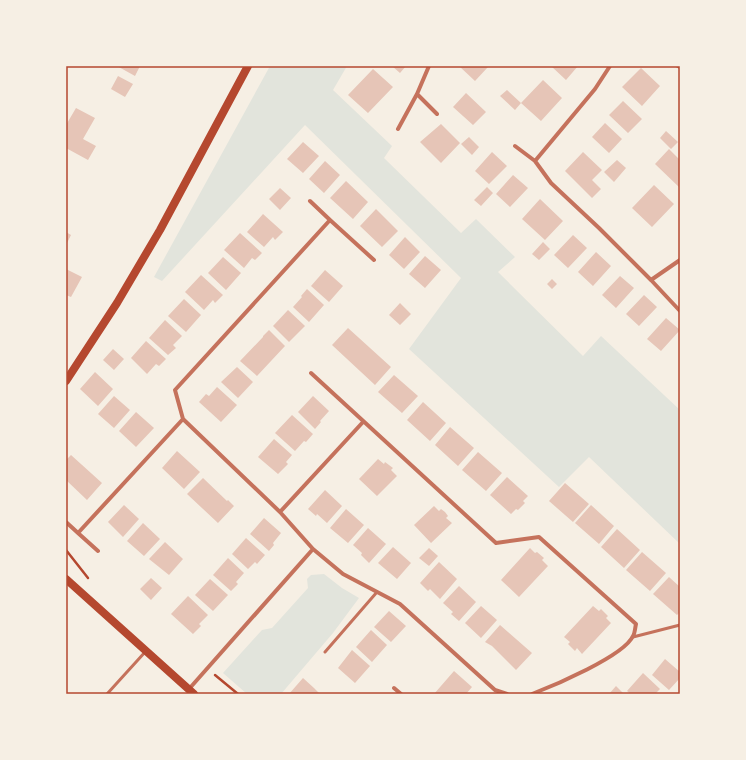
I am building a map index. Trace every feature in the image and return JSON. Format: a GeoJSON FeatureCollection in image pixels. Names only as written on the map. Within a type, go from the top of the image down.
{"type":"FeatureCollection","features":[{"type":"Feature","properties":{"kind":"main road"},"geometry":{"type":"LineString","coordinates":[[66,380],[117,303],[160,230],[248,66]]}},
{"type":"Feature","properties":{"kind":"main road"},"geometry":{"type":"LineString","coordinates":[[66,579],[192,692]]}},
{"type":"Feature","properties":{"kind":"street"},"geometry":{"type":"LineString","coordinates":[[398,129],[417,94],[429,66]]}},
{"type":"Feature","properties":{"kind":"street"},"geometry":{"type":"LineString","coordinates":[[535,161],[595,89],[610,66]]}},
{"type":"Feature","properties":{"kind":"street"},"geometry":{"type":"LineString","coordinates":[[417,94],[437,114]]}},
{"type":"Feature","properties":{"kind":"street"},"geometry":{"type":"LineString","coordinates":[[515,146],[535,161],[551,183],[599,228],[680,311]]}},
{"type":"Feature","properties":{"kind":"street"},"geometry":{"type":"LineString","coordinates":[[310,201],[374,260]]}},
{"type":"Feature","properties":{"kind":"street"},"geometry":{"type":"LineString","coordinates":[[330,220],[175,390],[183,419],[280,512],[313,548],[344,574],[400,604],[493,692],[507,694]]}},
{"type":"Feature","properties":{"kind":"street"},"geometry":{"type":"LineString","coordinates":[[651,280],[680,260]]}},
{"type":"Feature","properties":{"kind":"street"},"geometry":{"type":"LineString","coordinates":[[311,373],[496,543],[539,537],[636,624],[633,637],[617,653],[580,673],[532,694]]}},
{"type":"Feature","properties":{"kind":"street"},"geometry":{"type":"LineString","coordinates":[[78,533],[183,419]]}},
{"type":"Feature","properties":{"kind":"street"},"geometry":{"type":"LineString","coordinates":[[280,512],[363,422]]}},
{"type":"Feature","properties":{"kind":"street"},"geometry":{"type":"LineString","coordinates":[[66,522],[98,551]]}},
{"type":"Feature","properties":{"kind":"street"},"geometry":{"type":"LineString","coordinates":[[192,692],[207,668],[313,548]]}},
{"type":"Feature","properties":{"kind":"street"},"geometry":{"type":"LineString","coordinates":[[394,688],[401,694]]}},
{"type":"Feature","properties":{"kind":"lane"},"geometry":{"type":"LineString","coordinates":[[325,652],[377,592]]}},
{"type":"Feature","properties":{"kind":"lane"},"geometry":{"type":"LineString","coordinates":[[633,637],[680,625]]}},
{"type":"Feature","properties":{"kind":"lane"},"geometry":{"type":"LineString","coordinates":[[107,694],[146,650]]}},
{"type":"Feature","properties":{"kind":"lane"},"geometry":{"type":"LineString","coordinates":[[110,690],[114,694]]}},
{"type":"Feature","properties":{"kind":"path"},"geometry":{"type":"LineString","coordinates":[[66,550],[88,578]]}},
{"type":"Feature","properties":{"kind":"path"},"geometry":{"type":"LineString","coordinates":[[207,668],[238,694]]}},
{"type":"Feature","properties":{"kind":"shaded area"},"geometry":{"type":"Polygon","coordinates":[[[270,66],[347,66],[333,90],[392,146],[384,158],[461,233],[476,219],[515,257],[498,272],[583,356],[601,336],[680,410],[680,544],[589,457],[559,487],[409,349],[461,278],[305,125],[162,281],[154,277],[270,66]]]}},
{"type":"Feature","properties":{"kind":"shaded area"},"geometry":{"type":"Polygon","coordinates":[[[324,574],[342,588],[359,598],[333,633],[281,694],[247,694],[223,673],[262,630],[272,628],[308,588],[307,579],[311,575],[324,574]]]}},
{"type":"Feature","properties":{"kind":"building"},"geometry":{"type":"Polygon","coordinates":[[[117,66],[140,66],[135,76],[117,66]]]}},
{"type":"Feature","properties":{"kind":"building"},"geometry":{"type":"Polygon","coordinates":[[[392,66],[406,66],[400,73],[392,66]]]}},
{"type":"Feature","properties":{"kind":"building"},"geometry":{"type":"Polygon","coordinates":[[[459,66],[486,66],[488,67],[475,81],[459,66]]]}},
{"type":"Feature","properties":{"kind":"building"},"geometry":{"type":"Polygon","coordinates":[[[551,66],[578,66],[566,80],[551,66]]]}},
{"type":"Feature","properties":{"kind":"building"},"geometry":{"type":"Polygon","coordinates":[[[641,68],[660,86],[642,106],[622,87],[641,68]]]}},
{"type":"Feature","properties":{"kind":"building"},"geometry":{"type":"Polygon","coordinates":[[[373,69],[393,87],[368,113],[348,95],[373,69]]]}},
{"type":"Feature","properties":{"kind":"building"},"geometry":{"type":"Polygon","coordinates":[[[118,76],[133,84],[125,97],[111,89],[118,76]]]}},
{"type":"Feature","properties":{"kind":"building"},"geometry":{"type":"Polygon","coordinates":[[[543,80],[562,98],[541,121],[521,103],[543,80]]]}},
{"type":"Feature","properties":{"kind":"building"},"geometry":{"type":"Polygon","coordinates":[[[507,90],[521,103],[515,110],[500,96],[507,90]]]}},
{"type":"Feature","properties":{"kind":"building"},"geometry":{"type":"Polygon","coordinates":[[[466,93],[486,112],[473,125],[453,107],[466,93]]]}},
{"type":"Feature","properties":{"kind":"building"},"geometry":{"type":"Polygon","coordinates":[[[623,101],[642,119],[628,133],[609,115],[623,101]]]}},
{"type":"Feature","properties":{"kind":"building"},"geometry":{"type":"Polygon","coordinates":[[[76,108],[95,118],[83,139],[96,146],[88,160],[66,148],[66,125],[76,108]]]}},
{"type":"Feature","properties":{"kind":"building"},"geometry":{"type":"Polygon","coordinates":[[[605,123],[622,139],[609,153],[592,137],[605,123]]]}},
{"type":"Feature","properties":{"kind":"building"},"geometry":{"type":"Polygon","coordinates":[[[441,124],[460,143],[441,163],[420,142],[441,124]]]}},
{"type":"Feature","properties":{"kind":"building"},"geometry":{"type":"Polygon","coordinates":[[[666,131],[678,142],[671,149],[660,138],[666,131]]]}},
{"type":"Feature","properties":{"kind":"building"},"geometry":{"type":"Polygon","coordinates":[[[469,137],[479,147],[472,155],[461,144],[469,137]]]}},
{"type":"Feature","properties":{"kind":"building"},"geometry":{"type":"Polygon","coordinates":[[[303,142],[319,156],[303,173],[287,159],[303,142]]]}},
{"type":"Feature","properties":{"kind":"building"},"geometry":{"type":"Polygon","coordinates":[[[669,149],[680,160],[680,188],[655,164],[669,149]]]}},
{"type":"Feature","properties":{"kind":"building"},"geometry":{"type":"Polygon","coordinates":[[[492,152],[507,166],[489,184],[475,171],[492,152]]]}},
{"type":"Feature","properties":{"kind":"building"},"geometry":{"type":"Polygon","coordinates":[[[583,152],[602,170],[592,180],[601,189],[592,198],[565,171],[583,152]]]}},
{"type":"Feature","properties":{"kind":"building"},"geometry":{"type":"Polygon","coordinates":[[[617,160],[626,168],[614,182],[604,172],[617,160]]]}},
{"type":"Feature","properties":{"kind":"building"},"geometry":{"type":"Polygon","coordinates":[[[325,161],[340,175],[324,193],[309,179],[325,161]]]}},
{"type":"Feature","properties":{"kind":"building"},"geometry":{"type":"Polygon","coordinates":[[[513,175],[528,188],[510,207],[496,194],[513,175]]]}},
{"type":"Feature","properties":{"kind":"building"},"geometry":{"type":"Polygon","coordinates":[[[346,181],[368,202],[353,219],[330,198],[346,181]]]}},
{"type":"Feature","properties":{"kind":"building"},"geometry":{"type":"Polygon","coordinates":[[[654,185],[674,204],[652,227],[632,208],[654,185]]]}},
{"type":"Feature","properties":{"kind":"building"},"geometry":{"type":"Polygon","coordinates":[[[487,187],[493,193],[481,206],[474,200],[487,187]]]}},
{"type":"Feature","properties":{"kind":"building"},"geometry":{"type":"Polygon","coordinates":[[[280,188],[291,198],[280,210],[269,199],[280,188]]]}},
{"type":"Feature","properties":{"kind":"building"},"geometry":{"type":"Polygon","coordinates":[[[540,199],[563,221],[545,240],[522,219],[540,199]]]}},
{"type":"Feature","properties":{"kind":"building"},"geometry":{"type":"Polygon","coordinates":[[[376,209],[398,231],[382,247],[360,226],[376,209]]]}},
{"type":"Feature","properties":{"kind":"building"},"geometry":{"type":"Polygon","coordinates":[[[263,214],[283,232],[275,240],[273,237],[264,247],[247,232],[263,214]]]}},
{"type":"Feature","properties":{"kind":"building"},"geometry":{"type":"Polygon","coordinates":[[[66,232],[71,235],[66,245],[66,232]]]}},
{"type":"Feature","properties":{"kind":"building"},"geometry":{"type":"Polygon","coordinates":[[[240,233],[262,253],[255,260],[252,258],[244,268],[224,250],[240,233]]]}},
{"type":"Feature","properties":{"kind":"building"},"geometry":{"type":"Polygon","coordinates":[[[573,235],[587,248],[568,268],[554,255],[573,235]]]}},
{"type":"Feature","properties":{"kind":"building"},"geometry":{"type":"Polygon","coordinates":[[[405,237],[420,252],[404,269],[389,255],[405,237]]]}},
{"type":"Feature","properties":{"kind":"building"},"geometry":{"type":"Polygon","coordinates":[[[543,242],[550,249],[539,260],[532,254],[543,242]]]}},
{"type":"Feature","properties":{"kind":"building"},"geometry":{"type":"Polygon","coordinates":[[[596,252],[611,266],[593,286],[578,272],[596,252]]]}},
{"type":"Feature","properties":{"kind":"building"},"geometry":{"type":"Polygon","coordinates":[[[425,256],[441,270],[425,288],[409,274],[425,256]]]}},
{"type":"Feature","properties":{"kind":"building"},"geometry":{"type":"Polygon","coordinates":[[[223,257],[241,273],[226,290],[208,273],[223,257]]]}},
{"type":"Feature","properties":{"kind":"building"},"geometry":{"type":"Polygon","coordinates":[[[66,269],[82,277],[71,297],[66,295],[66,269]]]}},
{"type":"Feature","properties":{"kind":"building"},"geometry":{"type":"Polygon","coordinates":[[[325,270],[343,286],[329,302],[311,286],[325,270]]]}},
{"type":"Feature","properties":{"kind":"building"},"geometry":{"type":"Polygon","coordinates":[[[201,275],[223,295],[215,303],[213,300],[204,310],[185,292],[201,275]]]}},
{"type":"Feature","properties":{"kind":"building"},"geometry":{"type":"Polygon","coordinates":[[[620,276],[634,288],[616,308],[602,295],[620,276]]]}},
{"type":"Feature","properties":{"kind":"building"},"geometry":{"type":"Polygon","coordinates":[[[552,279],[557,284],[552,289],[547,284],[552,279]]]}},
{"type":"Feature","properties":{"kind":"building"},"geometry":{"type":"Polygon","coordinates":[[[307,289],[324,305],[309,322],[293,307],[307,289]]]}},
{"type":"Feature","properties":{"kind":"building"},"geometry":{"type":"Polygon","coordinates":[[[644,295],[657,307],[639,326],[626,314],[644,295]]]}},
{"type":"Feature","properties":{"kind":"building"},"geometry":{"type":"Polygon","coordinates":[[[184,299],[201,315],[186,332],[168,316],[184,299]]]}},
{"type":"Feature","properties":{"kind":"building"},"geometry":{"type":"Polygon","coordinates":[[[400,303],[411,314],[400,325],[389,315],[400,303]]]}},
{"type":"Feature","properties":{"kind":"building"},"geometry":{"type":"Polygon","coordinates":[[[288,310],[305,326],[289,342],[273,326],[288,310]]]}},
{"type":"Feature","properties":{"kind":"building"},"geometry":{"type":"Polygon","coordinates":[[[666,318],[680,330],[661,351],[647,339],[666,318]]]}},
{"type":"Feature","properties":{"kind":"building"},"geometry":{"type":"Polygon","coordinates":[[[165,320],[182,336],[173,345],[176,348],[168,355],[149,338],[165,320]]]}},
{"type":"Feature","properties":{"kind":"building"},"geometry":{"type":"Polygon","coordinates":[[[348,328],[391,367],[375,385],[332,345],[348,328]]]}},
{"type":"Feature","properties":{"kind":"building"},"geometry":{"type":"Polygon","coordinates":[[[269,330],[285,346],[257,376],[240,361],[269,330]]]}},
{"type":"Feature","properties":{"kind":"building"},"geometry":{"type":"Polygon","coordinates":[[[146,341],[166,359],[159,366],[156,364],[147,374],[131,358],[146,341]]]}},
{"type":"Feature","properties":{"kind":"building"},"geometry":{"type":"Polygon","coordinates":[[[113,349],[124,359],[114,370],[103,360],[113,349]]]}},
{"type":"Feature","properties":{"kind":"building"},"geometry":{"type":"Polygon","coordinates":[[[237,367],[253,382],[238,398],[221,382],[237,367]]]}},
{"type":"Feature","properties":{"kind":"building"},"geometry":{"type":"Polygon","coordinates":[[[95,372],[113,389],[98,406],[80,389],[95,372]]]}},
{"type":"Feature","properties":{"kind":"building"},"geometry":{"type":"Polygon","coordinates":[[[394,375],[418,396],[402,413],[378,392],[394,375]]]}},
{"type":"Feature","properties":{"kind":"building"},"geometry":{"type":"Polygon","coordinates":[[[217,387],[237,405],[221,422],[199,402],[206,394],[209,396],[217,387]]]}},
{"type":"Feature","properties":{"kind":"building"},"geometry":{"type":"Polygon","coordinates":[[[114,396],[130,410],[114,428],[98,414],[114,396]]]}},
{"type":"Feature","properties":{"kind":"building"},"geometry":{"type":"Polygon","coordinates":[[[313,396],[329,411],[315,429],[298,412],[313,396]]]}},
{"type":"Feature","properties":{"kind":"building"},"geometry":{"type":"Polygon","coordinates":[[[423,402],[446,423],[430,441],[407,420],[423,402]]]}},
{"type":"Feature","properties":{"kind":"building"},"geometry":{"type":"Polygon","coordinates":[[[136,412],[154,428],[136,447],[119,431],[136,412]]]}},
{"type":"Feature","properties":{"kind":"building"},"geometry":{"type":"Polygon","coordinates":[[[292,415],[313,434],[295,451],[275,433],[292,415]]]}},
{"type":"Feature","properties":{"kind":"building"},"geometry":{"type":"Polygon","coordinates":[[[450,427],[474,448],[458,466],[435,445],[450,427]]]}},
{"type":"Feature","properties":{"kind":"building"},"geometry":{"type":"Polygon","coordinates":[[[274,439],[292,455],[286,462],[288,464],[278,474],[258,457],[274,439]]]}},
{"type":"Feature","properties":{"kind":"building"},"geometry":{"type":"Polygon","coordinates":[[[177,451],[200,472],[184,489],[162,468],[177,451]]]}},
{"type":"Feature","properties":{"kind":"building"},"geometry":{"type":"Polygon","coordinates":[[[478,452],[502,473],[486,491],[462,470],[478,452]]]}},
{"type":"Feature","properties":{"kind":"building"},"geometry":{"type":"Polygon","coordinates":[[[71,455],[102,483],[87,500],[66,480],[66,460],[71,455]]]}},
{"type":"Feature","properties":{"kind":"building"},"geometry":{"type":"Polygon","coordinates":[[[378,459],[384,464],[385,462],[393,468],[391,470],[397,476],[377,496],[359,479],[378,459]]]}},
{"type":"Feature","properties":{"kind":"building"},"geometry":{"type":"Polygon","coordinates":[[[507,477],[528,496],[523,501],[525,503],[511,514],[490,495],[507,477]]]}},
{"type":"Feature","properties":{"kind":"building"},"geometry":{"type":"Polygon","coordinates":[[[203,478],[234,506],[218,523],[187,494],[203,478]]]}},
{"type":"Feature","properties":{"kind":"building"},"geometry":{"type":"Polygon","coordinates":[[[565,483],[589,504],[573,522],[549,501],[565,483]]]}},
{"type":"Feature","properties":{"kind":"building"},"geometry":{"type":"Polygon","coordinates":[[[325,490],[342,506],[327,523],[317,514],[316,516],[308,509],[325,490]]]}},
{"type":"Feature","properties":{"kind":"building"},"geometry":{"type":"Polygon","coordinates":[[[124,505],[139,519],[123,537],[108,522],[124,505]]]}},
{"type":"Feature","properties":{"kind":"building"},"geometry":{"type":"Polygon","coordinates":[[[591,505],[614,526],[599,544],[575,523],[591,505]]]}},
{"type":"Feature","properties":{"kind":"building"},"geometry":{"type":"Polygon","coordinates":[[[434,506],[439,511],[441,509],[445,512],[448,516],[446,518],[452,523],[431,543],[414,525],[434,506]]]}},
{"type":"Feature","properties":{"kind":"building"},"geometry":{"type":"Polygon","coordinates":[[[346,509],[364,525],[348,543],[330,528],[346,509]]]}},
{"type":"Feature","properties":{"kind":"building"},"geometry":{"type":"Polygon","coordinates":[[[264,518],[281,533],[269,551],[250,534],[264,518]]]}},
{"type":"Feature","properties":{"kind":"building"},"geometry":{"type":"Polygon","coordinates":[[[143,523],[160,539],[144,556],[127,541],[143,523]]]}},
{"type":"Feature","properties":{"kind":"building"},"geometry":{"type":"Polygon","coordinates":[[[368,528],[386,544],[369,563],[361,555],[362,553],[353,545],[368,528]]]}},
{"type":"Feature","properties":{"kind":"building"},"geometry":{"type":"Polygon","coordinates":[[[617,529],[640,550],[624,568],[601,547],[617,529]]]}},
{"type":"Feature","properties":{"kind":"building"},"geometry":{"type":"Polygon","coordinates":[[[246,538],[265,555],[257,564],[255,562],[248,569],[232,554],[246,538]]]}},
{"type":"Feature","properties":{"kind":"building"},"geometry":{"type":"Polygon","coordinates":[[[165,542],[183,559],[169,575],[149,559],[165,542]]]}},
{"type":"Feature","properties":{"kind":"building"},"geometry":{"type":"Polygon","coordinates":[[[393,547],[411,563],[397,579],[378,563],[393,547]]]}},
{"type":"Feature","properties":{"kind":"building"},"geometry":{"type":"Polygon","coordinates":[[[429,548],[438,556],[429,566],[419,558],[429,548]]]}},
{"type":"Feature","properties":{"kind":"building"},"geometry":{"type":"Polygon","coordinates":[[[530,548],[544,558],[542,560],[548,566],[519,597],[501,580],[530,548]]]}},
{"type":"Feature","properties":{"kind":"building"},"geometry":{"type":"Polygon","coordinates":[[[642,552],[666,573],[650,591],[626,570],[642,552]]]}},
{"type":"Feature","properties":{"kind":"building"},"geometry":{"type":"Polygon","coordinates":[[[228,558],[244,573],[236,582],[238,584],[231,591],[213,575],[228,558]]]}},
{"type":"Feature","properties":{"kind":"building"},"geometry":{"type":"Polygon","coordinates":[[[439,562],[457,579],[440,599],[430,589],[428,591],[420,583],[439,562]]]}},
{"type":"Feature","properties":{"kind":"building"},"geometry":{"type":"Polygon","coordinates":[[[669,577],[680,587],[680,612],[677,615],[653,594],[669,577]]]}},
{"type":"Feature","properties":{"kind":"building"},"geometry":{"type":"Polygon","coordinates":[[[151,578],[162,588],[151,600],[140,589],[151,578]]]}},
{"type":"Feature","properties":{"kind":"building"},"geometry":{"type":"Polygon","coordinates":[[[210,579],[228,595],[213,611],[195,595],[210,579]]]}},
{"type":"Feature","properties":{"kind":"building"},"geometry":{"type":"Polygon","coordinates":[[[459,586],[476,602],[459,621],[451,614],[453,612],[443,603],[459,586]]]}},
{"type":"Feature","properties":{"kind":"building"},"geometry":{"type":"Polygon","coordinates":[[[188,596],[208,615],[199,624],[201,626],[193,634],[171,614],[188,596]]]}},
{"type":"Feature","properties":{"kind":"building"},"geometry":{"type":"Polygon","coordinates":[[[481,606],[497,620],[481,638],[465,623],[481,606]]]}},
{"type":"Feature","properties":{"kind":"building"},"geometry":{"type":"Polygon","coordinates":[[[593,606],[599,611],[601,609],[608,616],[606,618],[611,623],[582,654],[577,648],[575,651],[568,644],[570,642],[564,637],[593,606]]]}},
{"type":"Feature","properties":{"kind":"building"},"geometry":{"type":"Polygon","coordinates":[[[389,611],[406,626],[391,642],[374,627],[389,611]]]}},
{"type":"Feature","properties":{"kind":"building"},"geometry":{"type":"Polygon","coordinates":[[[500,625],[532,653],[516,670],[492,646],[485,642],[500,625]]]}},
{"type":"Feature","properties":{"kind":"building"},"geometry":{"type":"Polygon","coordinates":[[[371,630],[387,645],[372,662],[356,647],[371,630]]]}},
{"type":"Feature","properties":{"kind":"building"},"geometry":{"type":"Polygon","coordinates":[[[352,650],[370,666],[355,683],[338,668],[352,650]]]}},
{"type":"Feature","properties":{"kind":"building"},"geometry":{"type":"Polygon","coordinates":[[[665,659],[680,672],[680,678],[669,690],[652,675],[665,659]]]}},
{"type":"Feature","properties":{"kind":"building"},"geometry":{"type":"Polygon","coordinates":[[[454,671],[472,687],[466,694],[434,694],[454,671]]]}},
{"type":"Feature","properties":{"kind":"building"},"geometry":{"type":"Polygon","coordinates":[[[643,673],[660,689],[655,694],[631,694],[627,691],[643,673]]]}},
{"type":"Feature","properties":{"kind":"building"},"geometry":{"type":"Polygon","coordinates":[[[303,678],[314,688],[320,694],[289,694],[303,678]]]}},
{"type":"Feature","properties":{"kind":"building"},"geometry":{"type":"Polygon","coordinates":[[[616,686],[624,694],[609,694],[616,686]]]}}]}
